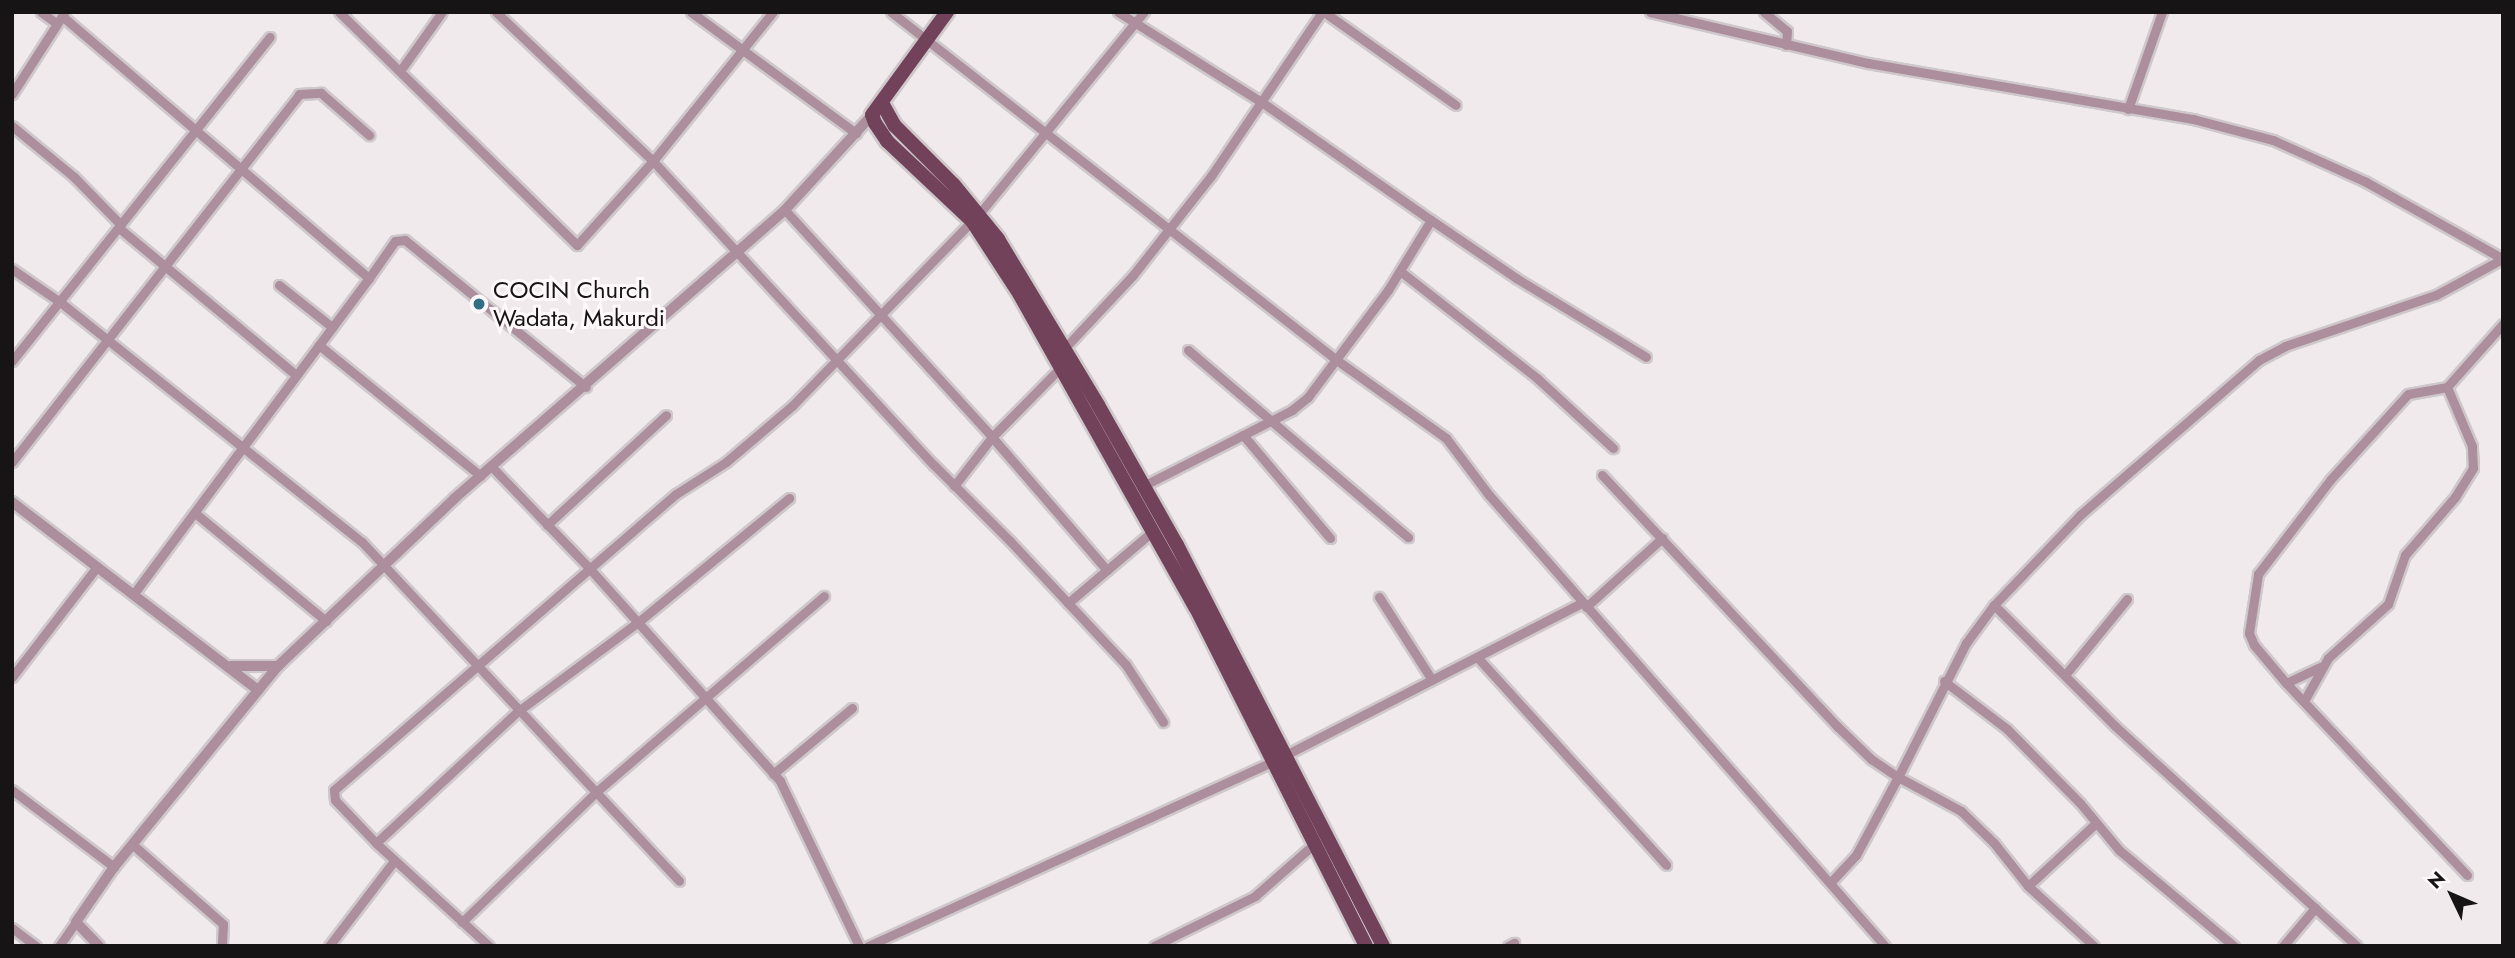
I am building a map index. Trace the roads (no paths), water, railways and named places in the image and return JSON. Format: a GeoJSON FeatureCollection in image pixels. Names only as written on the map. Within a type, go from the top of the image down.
{"type":"FeatureCollection","features":[{"type":"Feature","properties":{"kind":"main road"},"geometry":{"type":"LineString","coordinates":[[947,12],[872,115],[887,141],[975,218]]}},
{"type":"Feature","properties":{"kind":"main road"},"geometry":{"type":"LineString","coordinates":[[883,103],[895,126],[975,218],[1145,485],[1278,759],[1313,845],[1366,946]]}},
{"type":"Feature","properties":{"kind":"main road"},"geometry":{"type":"LineString","coordinates":[[1062,358],[1153,531],[1383,946]]}},
{"type":"Feature","properties":{"kind":"street"},"geometry":{"type":"LineString","coordinates":[[41,12],[61,17],[369,278]]}},
{"type":"Feature","properties":{"kind":"street"},"geometry":{"type":"LineString","coordinates":[[339,12],[577,245],[653,161],[746,49],[773,12]]}},
{"type":"Feature","properties":{"kind":"street"},"geometry":{"type":"LineString","coordinates":[[400,71],[442,12]]}},
{"type":"Feature","properties":{"kind":"street"},"geometry":{"type":"LineString","coordinates":[[495,12],[653,161],[736,253],[1126,665],[1163,722]]}},
{"type":"Feature","properties":{"kind":"street"},"geometry":{"type":"LineString","coordinates":[[691,12],[746,49],[856,134]]}},
{"type":"Feature","properties":{"kind":"street"},"geometry":{"type":"LineString","coordinates":[[891,12],[928,38],[1168,230],[1338,361],[1446,438],[1489,495],[1584,605],[1885,946]]}},
{"type":"Feature","properties":{"kind":"street"},"geometry":{"type":"LineString","coordinates":[[1118,12],[1263,103],[1516,278],[1646,356]]}},
{"type":"Feature","properties":{"kind":"street"},"geometry":{"type":"LineString","coordinates":[[489,946],[394,861],[332,793],[676,494],[757,436],[838,361],[975,218],[1144,12]]}},
{"type":"Feature","properties":{"kind":"street"},"geometry":{"type":"LineString","coordinates":[[954,485],[992,437],[1133,275],[1263,103],[1323,12],[1456,105]]}},
{"type":"Feature","properties":{"kind":"street"},"geometry":{"type":"LineString","coordinates":[[1650,12],[1786,45],[2207,123],[2306,153],[2502,259]]}},
{"type":"Feature","properties":{"kind":"street"},"geometry":{"type":"LineString","coordinates":[[1764,12],[1787,31],[1786,45]]}},
{"type":"Feature","properties":{"kind":"street"},"geometry":{"type":"LineString","coordinates":[[2128,109],[2162,12]]}},
{"type":"Feature","properties":{"kind":"street"},"geometry":{"type":"LineString","coordinates":[[12,94],[61,17]]}},
{"type":"Feature","properties":{"kind":"street"},"geometry":{"type":"LineString","coordinates":[[12,361],[270,37]]}},
{"type":"Feature","properties":{"kind":"street"},"geometry":{"type":"LineString","coordinates":[[12,462],[110,341],[240,170],[307,90],[321,93],[369,135]]}},
{"type":"Feature","properties":{"kind":"street"},"geometry":{"type":"LineString","coordinates":[[59,946],[114,867],[278,666],[481,476],[586,387],[785,210],[872,115]]}},
{"type":"Feature","properties":{"kind":"street"},"geometry":{"type":"LineString","coordinates":[[12,126],[74,177],[164,269],[296,375]]}},
{"type":"Feature","properties":{"kind":"street"},"geometry":{"type":"LineString","coordinates":[[785,210],[992,437],[1107,570]]}},
{"type":"Feature","properties":{"kind":"street"},"geometry":{"type":"LineString","coordinates":[[1145,485],[1271,420],[1308,397],[1338,361],[1400,271],[1431,220]]}},
{"type":"Feature","properties":{"kind":"street"},"geometry":{"type":"LineString","coordinates":[[133,595],[395,241],[405,240],[586,387]]}},
{"type":"Feature","properties":{"kind":"street"},"geometry":{"type":"LineString","coordinates":[[1831,882],[1856,855],[1944,681],[1994,605],[2080,515],[2259,360],[2285,346],[2436,295],[2502,259]]}},
{"type":"Feature","properties":{"kind":"street"},"geometry":{"type":"LineString","coordinates":[[12,269],[60,302],[328,511],[386,565],[517,712],[679,881]]}},
{"type":"Feature","properties":{"kind":"street"},"geometry":{"type":"LineString","coordinates":[[1400,271],[1538,379],[1613,448]]}},
{"type":"Feature","properties":{"kind":"street"},"geometry":{"type":"LineString","coordinates":[[279,285],[332,327]]}},
{"type":"Feature","properties":{"kind":"street"},"geometry":{"type":"LineString","coordinates":[[2468,876],[2286,683],[2250,639],[2251,599],[2258,575],[2330,480],[2408,394],[2447,387],[2503,324]]}},
{"type":"Feature","properties":{"kind":"street"},"geometry":{"type":"LineString","coordinates":[[319,345],[481,476]]}},
{"type":"Feature","properties":{"kind":"street"},"geometry":{"type":"LineString","coordinates":[[1188,350],[1408,537]]}},
{"type":"Feature","properties":{"kind":"street"},"geometry":{"type":"LineString","coordinates":[[2286,683],[2321,667],[2388,604],[2405,555],[2455,497],[2473,467],[2472,446],[2447,387]]}},
{"type":"Feature","properties":{"kind":"street"},"geometry":{"type":"LineString","coordinates":[[547,525],[666,415]]}},
{"type":"Feature","properties":{"kind":"street"},"geometry":{"type":"LineString","coordinates":[[1243,435],[1330,538]]}},
{"type":"Feature","properties":{"kind":"street"},"geometry":{"type":"LineString","coordinates":[[492,467],[590,569],[774,774],[795,807],[859,946]]}},
{"type":"Feature","properties":{"kind":"street"},"geometry":{"type":"LineString","coordinates":[[1602,475],[1871,759],[1961,811],[1994,843],[2028,886],[2094,946]]}},
{"type":"Feature","properties":{"kind":"street"},"geometry":{"type":"LineString","coordinates":[[376,843],[517,712],[637,623],[789,498]]}},
{"type":"Feature","properties":{"kind":"street"},"geometry":{"type":"LineString","coordinates":[[12,502],[96,568],[231,666],[258,690]]}},
{"type":"Feature","properties":{"kind":"street"},"geometry":{"type":"LineString","coordinates":[[195,513],[326,621]]}},
{"type":"Feature","properties":{"kind":"street"},"geometry":{"type":"LineString","coordinates":[[1068,603],[1153,531]]}},
{"type":"Feature","properties":{"kind":"street"},"geometry":{"type":"LineString","coordinates":[[868,946],[1278,759],[1584,605],[1662,538]]}},
{"type":"Feature","properties":{"kind":"street"},"geometry":{"type":"LineString","coordinates":[[12,677],[96,568]]}},
{"type":"Feature","properties":{"kind":"street"},"geometry":{"type":"LineString","coordinates":[[462,922],[595,793],[824,596]]}},
{"type":"Feature","properties":{"kind":"street"},"geometry":{"type":"LineString","coordinates":[[1379,597],[1432,680]]}},
{"type":"Feature","properties":{"kind":"street"},"geometry":{"type":"LineString","coordinates":[[2065,675],[2127,599]]}},
{"type":"Feature","properties":{"kind":"street"},"geometry":{"type":"LineString","coordinates":[[1994,605],[2065,675],[2357,946]]}},
{"type":"Feature","properties":{"kind":"street"},"geometry":{"type":"LineString","coordinates":[[1477,657],[1665,865]]}},
{"type":"Feature","properties":{"kind":"street"},"geometry":{"type":"LineString","coordinates":[[231,666],[278,666]]}},
{"type":"Feature","properties":{"kind":"street"},"geometry":{"type":"LineString","coordinates":[[2304,701],[2321,667]]}},
{"type":"Feature","properties":{"kind":"street"},"geometry":{"type":"LineString","coordinates":[[1944,681],[2007,729],[2095,824],[2211,932],[2234,946]]}},
{"type":"Feature","properties":{"kind":"street"},"geometry":{"type":"LineString","coordinates":[[774,774],[852,708]]}},
{"type":"Feature","properties":{"kind":"street"},"geometry":{"type":"LineString","coordinates":[[12,790],[114,867]]}},
{"type":"Feature","properties":{"kind":"street"},"geometry":{"type":"LineString","coordinates":[[2028,886],[2095,824]]}},
{"type":"Feature","properties":{"kind":"street"},"geometry":{"type":"LineString","coordinates":[[132,844],[223,924],[222,946]]}},
{"type":"Feature","properties":{"kind":"street"},"geometry":{"type":"LineString","coordinates":[[1154,946],[1174,941],[1255,896],[1313,845]]}},
{"type":"Feature","properties":{"kind":"street"},"geometry":{"type":"LineString","coordinates":[[329,946],[394,861]]}},
{"type":"Feature","properties":{"kind":"street"},"geometry":{"type":"LineString","coordinates":[[2283,946],[2315,908]]}},
{"type":"Feature","properties":{"kind":"street"},"geometry":{"type":"LineString","coordinates":[[76,922],[99,946]]}},
{"type":"Feature","properties":{"kind":"street"},"geometry":{"type":"LineString","coordinates":[[12,928],[36,946]]}},
{"type":"Feature","properties":{"kind":"place","name":"COCIN Church Wadata, Makurdi"},"geometry":{"type":"Point","coordinates":[479,304]}}]}
